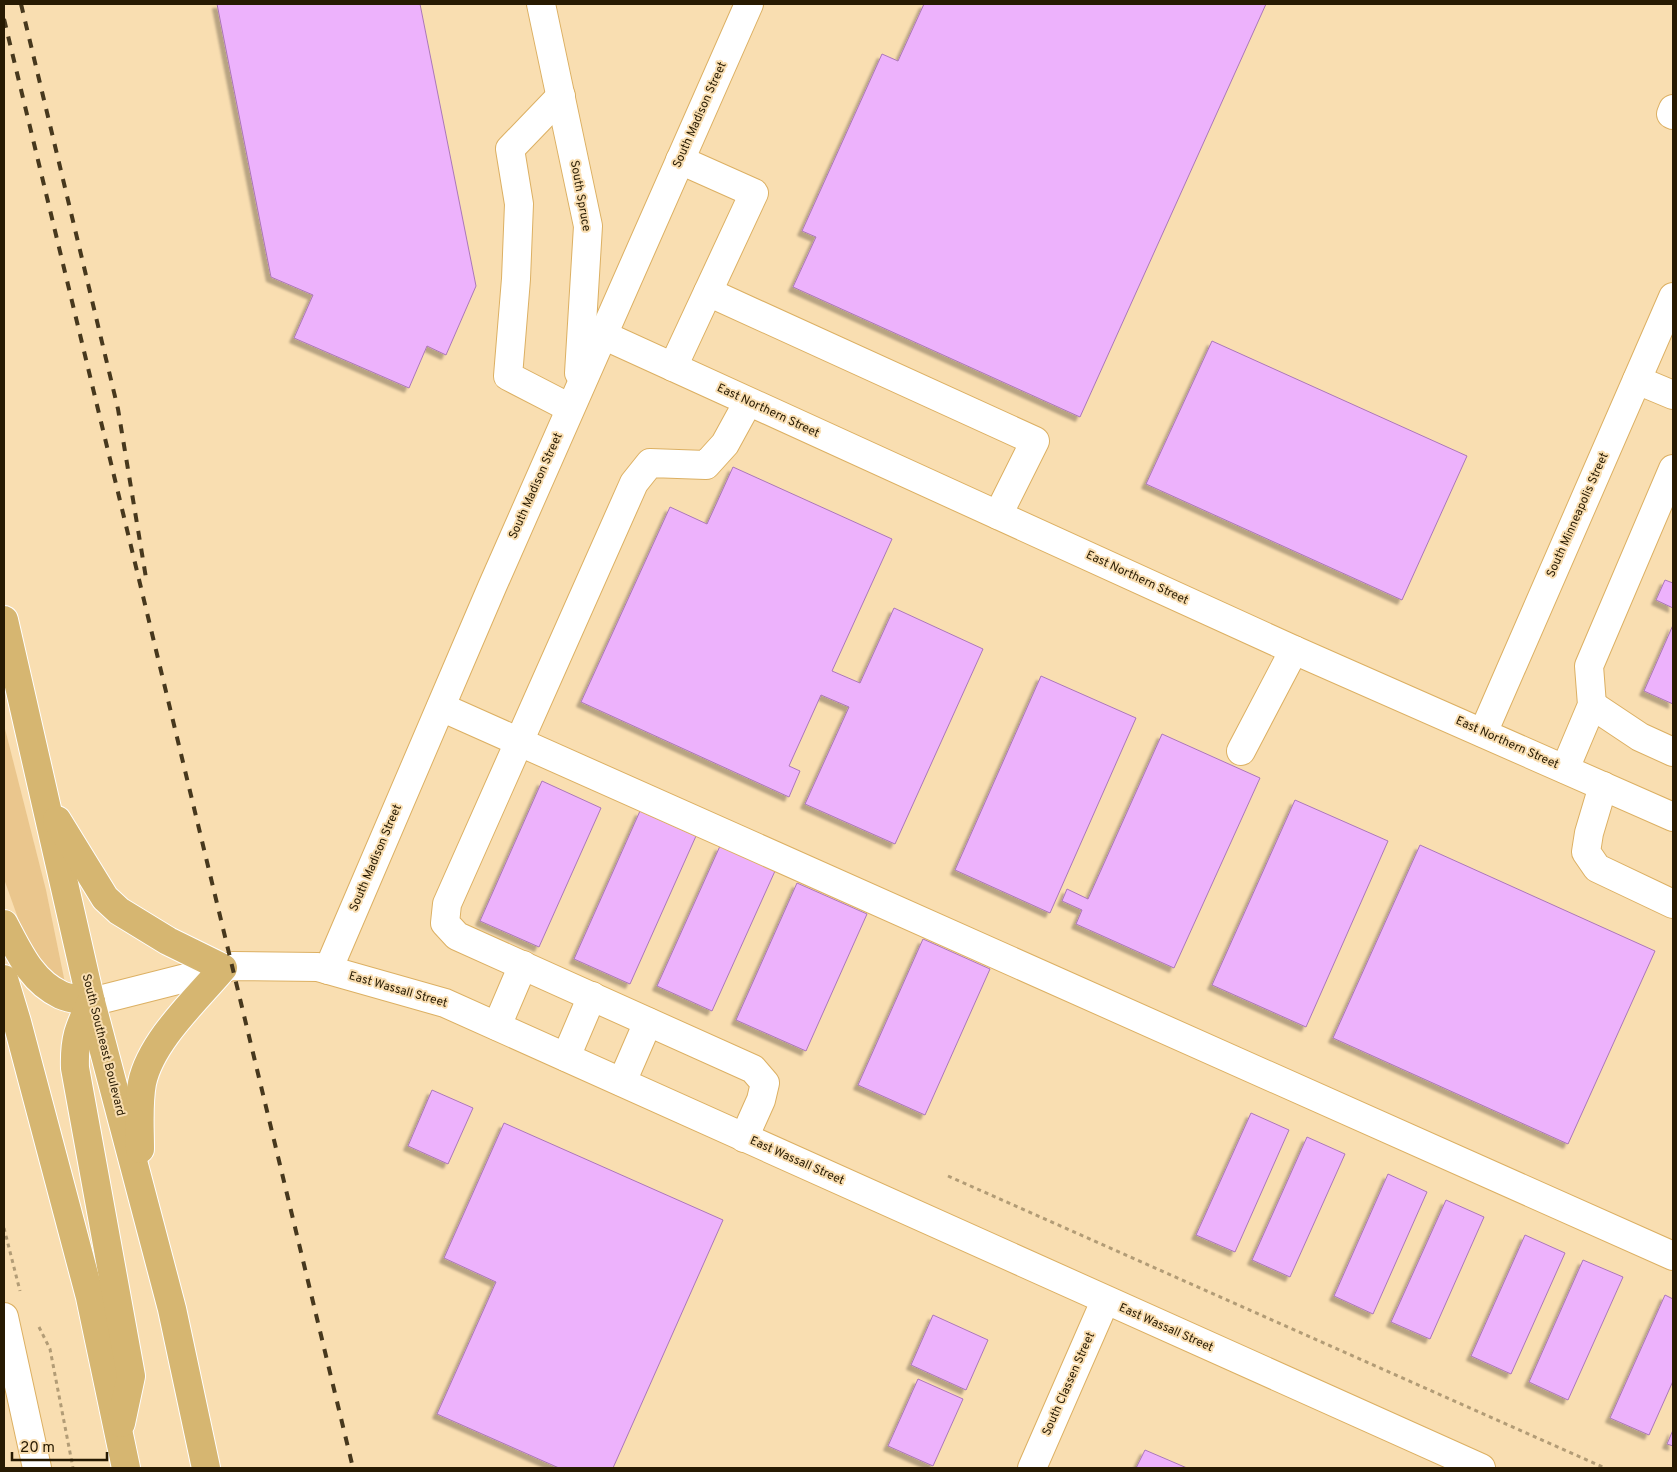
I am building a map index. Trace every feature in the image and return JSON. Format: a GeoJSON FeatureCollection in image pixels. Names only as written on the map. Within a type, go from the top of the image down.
{"type":"FeatureCollection","features":[{"type":"Feature","properties":{"kind":"main road","name":"South Southeast Boulevard"},"geometry":{"type":"LineString","coordinates":[[4,620],[91,1002],[172,1309],[206,1468]]}},
{"type":"Feature","properties":{"kind":"main road"},"geometry":{"type":"LineString","coordinates":[[46,802],[105,898],[119,912],[168,941],[223,968],[163,1038],[149,1062],[142,1083],[140,1104],[140,1186]]}},
{"type":"Feature","properties":{"kind":"main road"},"geometry":{"type":"LineString","coordinates":[[4,924],[25,964],[42,983],[62,996],[91,1002],[77,1032],[74,1049],[74,1068],[131,1376],[119,1432]]}},
{"type":"Feature","properties":{"kind":"main road"},"geometry":{"type":"LineString","coordinates":[[4,979],[18,1022],[90,1297],[126,1468]]}},
{"type":"Feature","properties":{"kind":"street","name":"South Spruce"},"geometry":{"type":"LineString","coordinates":[[541,4],[588,226],[574,400]]}},
{"type":"Feature","properties":{"kind":"street","name":"South Madison Street"},"geometry":{"type":"LineString","coordinates":[[328,970],[440,707],[749,4]]}},
{"type":"Feature","properties":{"kind":"street"},"geometry":{"type":"LineString","coordinates":[[561,96],[510,149],[519,204],[516,279],[508,376],[574,400]]}},
{"type":"Feature","properties":{"kind":"street"},"geometry":{"type":"LineString","coordinates":[[1673,109],[1671,114],[1673,115]]}},
{"type":"Feature","properties":{"kind":"street"},"geometry":{"type":"LineString","coordinates":[[673,367],[754,193],[680,160]]}},
{"type":"Feature","properties":{"kind":"street"},"geometry":{"type":"LineString","coordinates":[[708,292],[1035,441],[998,515]]}},
{"type":"Feature","properties":{"kind":"street","name":"South Minneapolis Street"},"geometry":{"type":"LineString","coordinates":[[1483,733],[1673,297]]}},
{"type":"Feature","properties":{"kind":"street","name":"East Northern Street"},"geometry":{"type":"LineString","coordinates":[[603,335],[1294,650],[1673,816]]}},
{"type":"Feature","properties":{"kind":"street"},"geometry":{"type":"LineString","coordinates":[[1637,380],[1673,395]]}},
{"type":"Feature","properties":{"kind":"street"},"geometry":{"type":"LineString","coordinates":[[744,1138],[761,1100],[765,1083],[753,1069],[457,936],[445,923],[447,904],[634,483],[650,463],[706,465],[725,444],[748,402]]}},
{"type":"Feature","properties":{"kind":"street"},"geometry":{"type":"LineString","coordinates":[[1565,769],[1592,705],[1589,666],[1673,469]]}},
{"type":"Feature","properties":{"kind":"street"},"geometry":{"type":"LineString","coordinates":[[1241,751],[1294,650]]}},
{"type":"Feature","properties":{"kind":"street"},"geometry":{"type":"LineString","coordinates":[[1592,705],[1640,737],[1673,752]]}},
{"type":"Feature","properties":{"kind":"street"},"geometry":{"type":"LineString","coordinates":[[440,707],[1673,1256]]}},
{"type":"Feature","properties":{"kind":"street"},"geometry":{"type":"LineString","coordinates":[[1604,786],[1589,832],[1586,852],[1597,868],[1673,904]]}},
{"type":"Feature","properties":{"kind":"street"},"geometry":{"type":"LineString","coordinates":[[497,1026],[523,965]]}},
{"type":"Feature","properties":{"kind":"street","name":"East Wassall Street"},"geometry":{"type":"LineString","coordinates":[[91,1002],[233,966],[318,967],[445,1003],[1480,1468]]}},
{"type":"Feature","properties":{"kind":"street"},"geometry":{"type":"LineString","coordinates":[[566,1057],[592,996]]}},
{"type":"Feature","properties":{"kind":"street"},"geometry":{"type":"LineString","coordinates":[[622,1082],[648,1022]]}},
{"type":"Feature","properties":{"kind":"street","name":"South Classen Street"},"geometry":{"type":"LineString","coordinates":[[1032,1468],[1105,1300]]}},
{"type":"Feature","properties":{"kind":"street"},"geometry":{"type":"LineString","coordinates":[[4,1317],[37,1468]]}},
{"type":"Feature","properties":{"kind":"path"},"geometry":{"type":"LineString","coordinates":[[948,1176],[1605,1468]]}},
{"type":"Feature","properties":{"kind":"shaded area"},"geometry":{"type":"Polygon","coordinates":[[[4,725],[46,890],[65,983],[58,983],[37,961],[23,932],[4,879],[4,725]]]}},
{"type":"Feature","properties":{"kind":"building"},"geometry":{"type":"Polygon","coordinates":[[[217,4],[420,4],[476,286],[446,355],[427,346],[409,388],[294,338],[313,295],[271,277],[217,4]]]}},
{"type":"Feature","properties":{"kind":"building"},"geometry":{"type":"Polygon","coordinates":[[[924,4],[1266,4],[1080,417],[793,287],[816,237],[802,231],[882,54],[898,61],[924,4]]]}},
{"type":"Feature","properties":{"kind":"building"},"geometry":{"type":"Polygon","coordinates":[[[1212,341],[1467,456],[1402,600],[1146,484],[1212,341]]]}},
{"type":"Feature","properties":{"kind":"building"},"geometry":{"type":"Polygon","coordinates":[[[733,467],[892,539],[832,671],[860,683],[894,608],[983,649],[895,844],[805,804],[849,707],[821,695],[789,766],[800,771],[789,797],[581,702],[670,507],[707,524],[733,467]]]}},
{"type":"Feature","properties":{"kind":"building"},"geometry":{"type":"Polygon","coordinates":[[[1665,580],[1673,583],[1673,608],[1656,600],[1665,580]]]}},
{"type":"Feature","properties":{"kind":"building"},"geometry":{"type":"Polygon","coordinates":[[[1673,625],[1673,704],[1644,691],[1673,625]]]}},
{"type":"Feature","properties":{"kind":"building"},"geometry":{"type":"Polygon","coordinates":[[[1041,676],[1136,718],[1050,913],[955,870],[1041,676]]]}},
{"type":"Feature","properties":{"kind":"building"},"geometry":{"type":"Polygon","coordinates":[[[1162,734],[1260,778],[1174,968],[1076,924],[1082,910],[1062,901],[1067,889],[1088,899],[1162,734]]]}},
{"type":"Feature","properties":{"kind":"building"},"geometry":{"type":"Polygon","coordinates":[[[542,781],[601,808],[539,947],[480,921],[542,781]]]}},
{"type":"Feature","properties":{"kind":"building"},"geometry":{"type":"Polygon","coordinates":[[[1295,800],[1388,841],[1306,1027],[1212,985],[1295,800]]]}},
{"type":"Feature","properties":{"kind":"building"},"geometry":{"type":"Polygon","coordinates":[[[640,811],[696,836],[630,984],[574,959],[640,811]]]}},
{"type":"Feature","properties":{"kind":"building"},"geometry":{"type":"Polygon","coordinates":[[[1420,845],[1655,951],[1568,1144],[1333,1038],[1420,845]]]}},
{"type":"Feature","properties":{"kind":"building"},"geometry":{"type":"Polygon","coordinates":[[[720,846],[775,871],[712,1011],[657,986],[720,846]]]}},
{"type":"Feature","properties":{"kind":"building"},"geometry":{"type":"Polygon","coordinates":[[[797,883],[867,914],[806,1051],[736,1020],[797,883]]]}},
{"type":"Feature","properties":{"kind":"building"},"geometry":{"type":"Polygon","coordinates":[[[923,939],[990,969],[925,1115],[858,1085],[923,939]]]}},
{"type":"Feature","properties":{"kind":"building"},"geometry":{"type":"Polygon","coordinates":[[[432,1090],[473,1108],[448,1164],[408,1146],[432,1090]]]}},
{"type":"Feature","properties":{"kind":"building"},"geometry":{"type":"Polygon","coordinates":[[[1251,1113],[1289,1130],[1235,1252],[1196,1235],[1251,1113]]]}},
{"type":"Feature","properties":{"kind":"building"},"geometry":{"type":"Polygon","coordinates":[[[504,1123],[723,1220],[613,1468],[559,1468],[437,1414],[496,1282],[444,1258],[504,1123]]]}},
{"type":"Feature","properties":{"kind":"building"},"geometry":{"type":"Polygon","coordinates":[[[1307,1137],[1345,1154],[1290,1277],[1252,1260],[1307,1137]]]}},
{"type":"Feature","properties":{"kind":"building"},"geometry":{"type":"Polygon","coordinates":[[[1388,1174],[1427,1192],[1373,1314],[1334,1296],[1388,1174]]]}},
{"type":"Feature","properties":{"kind":"building"},"geometry":{"type":"Polygon","coordinates":[[[1446,1200],[1484,1217],[1430,1339],[1391,1322],[1446,1200]]]}},
{"type":"Feature","properties":{"kind":"building"},"geometry":{"type":"Polygon","coordinates":[[[1525,1235],[1565,1253],[1511,1374],[1471,1356],[1525,1235]]]}},
{"type":"Feature","properties":{"kind":"building"},"geometry":{"type":"Polygon","coordinates":[[[1583,1260],[1623,1277],[1568,1400],[1529,1382],[1583,1260]]]}},
{"type":"Feature","properties":{"kind":"building"},"geometry":{"type":"Polygon","coordinates":[[[1665,1295],[1673,1299],[1673,1381],[1649,1435],[1610,1418],[1665,1295]]]}},
{"type":"Feature","properties":{"kind":"building"},"geometry":{"type":"Polygon","coordinates":[[[933,1315],[988,1340],[966,1390],[911,1365],[933,1315]]]}},
{"type":"Feature","properties":{"kind":"building"},"geometry":{"type":"Polygon","coordinates":[[[918,1379],[963,1399],[933,1466],[888,1446],[918,1379]]]}},
{"type":"Feature","properties":{"kind":"building"},"geometry":{"type":"Polygon","coordinates":[[[1673,1430],[1673,1446],[1667,1444],[1673,1430]]]}},
{"type":"Feature","properties":{"kind":"building"},"geometry":{"type":"Polygon","coordinates":[[[1145,1450],[1187,1468],[1136,1468],[1145,1450]]]}},
{"type":"Feature","properties":{"kind":"railway"},"geometry":{"type":"LineString","coordinates":[[21,4],[118,409],[147,584]]}},
{"type":"Feature","properties":{"kind":"railway"},"geometry":{"type":"LineString","coordinates":[[4,19],[353,1468]]}}]}
